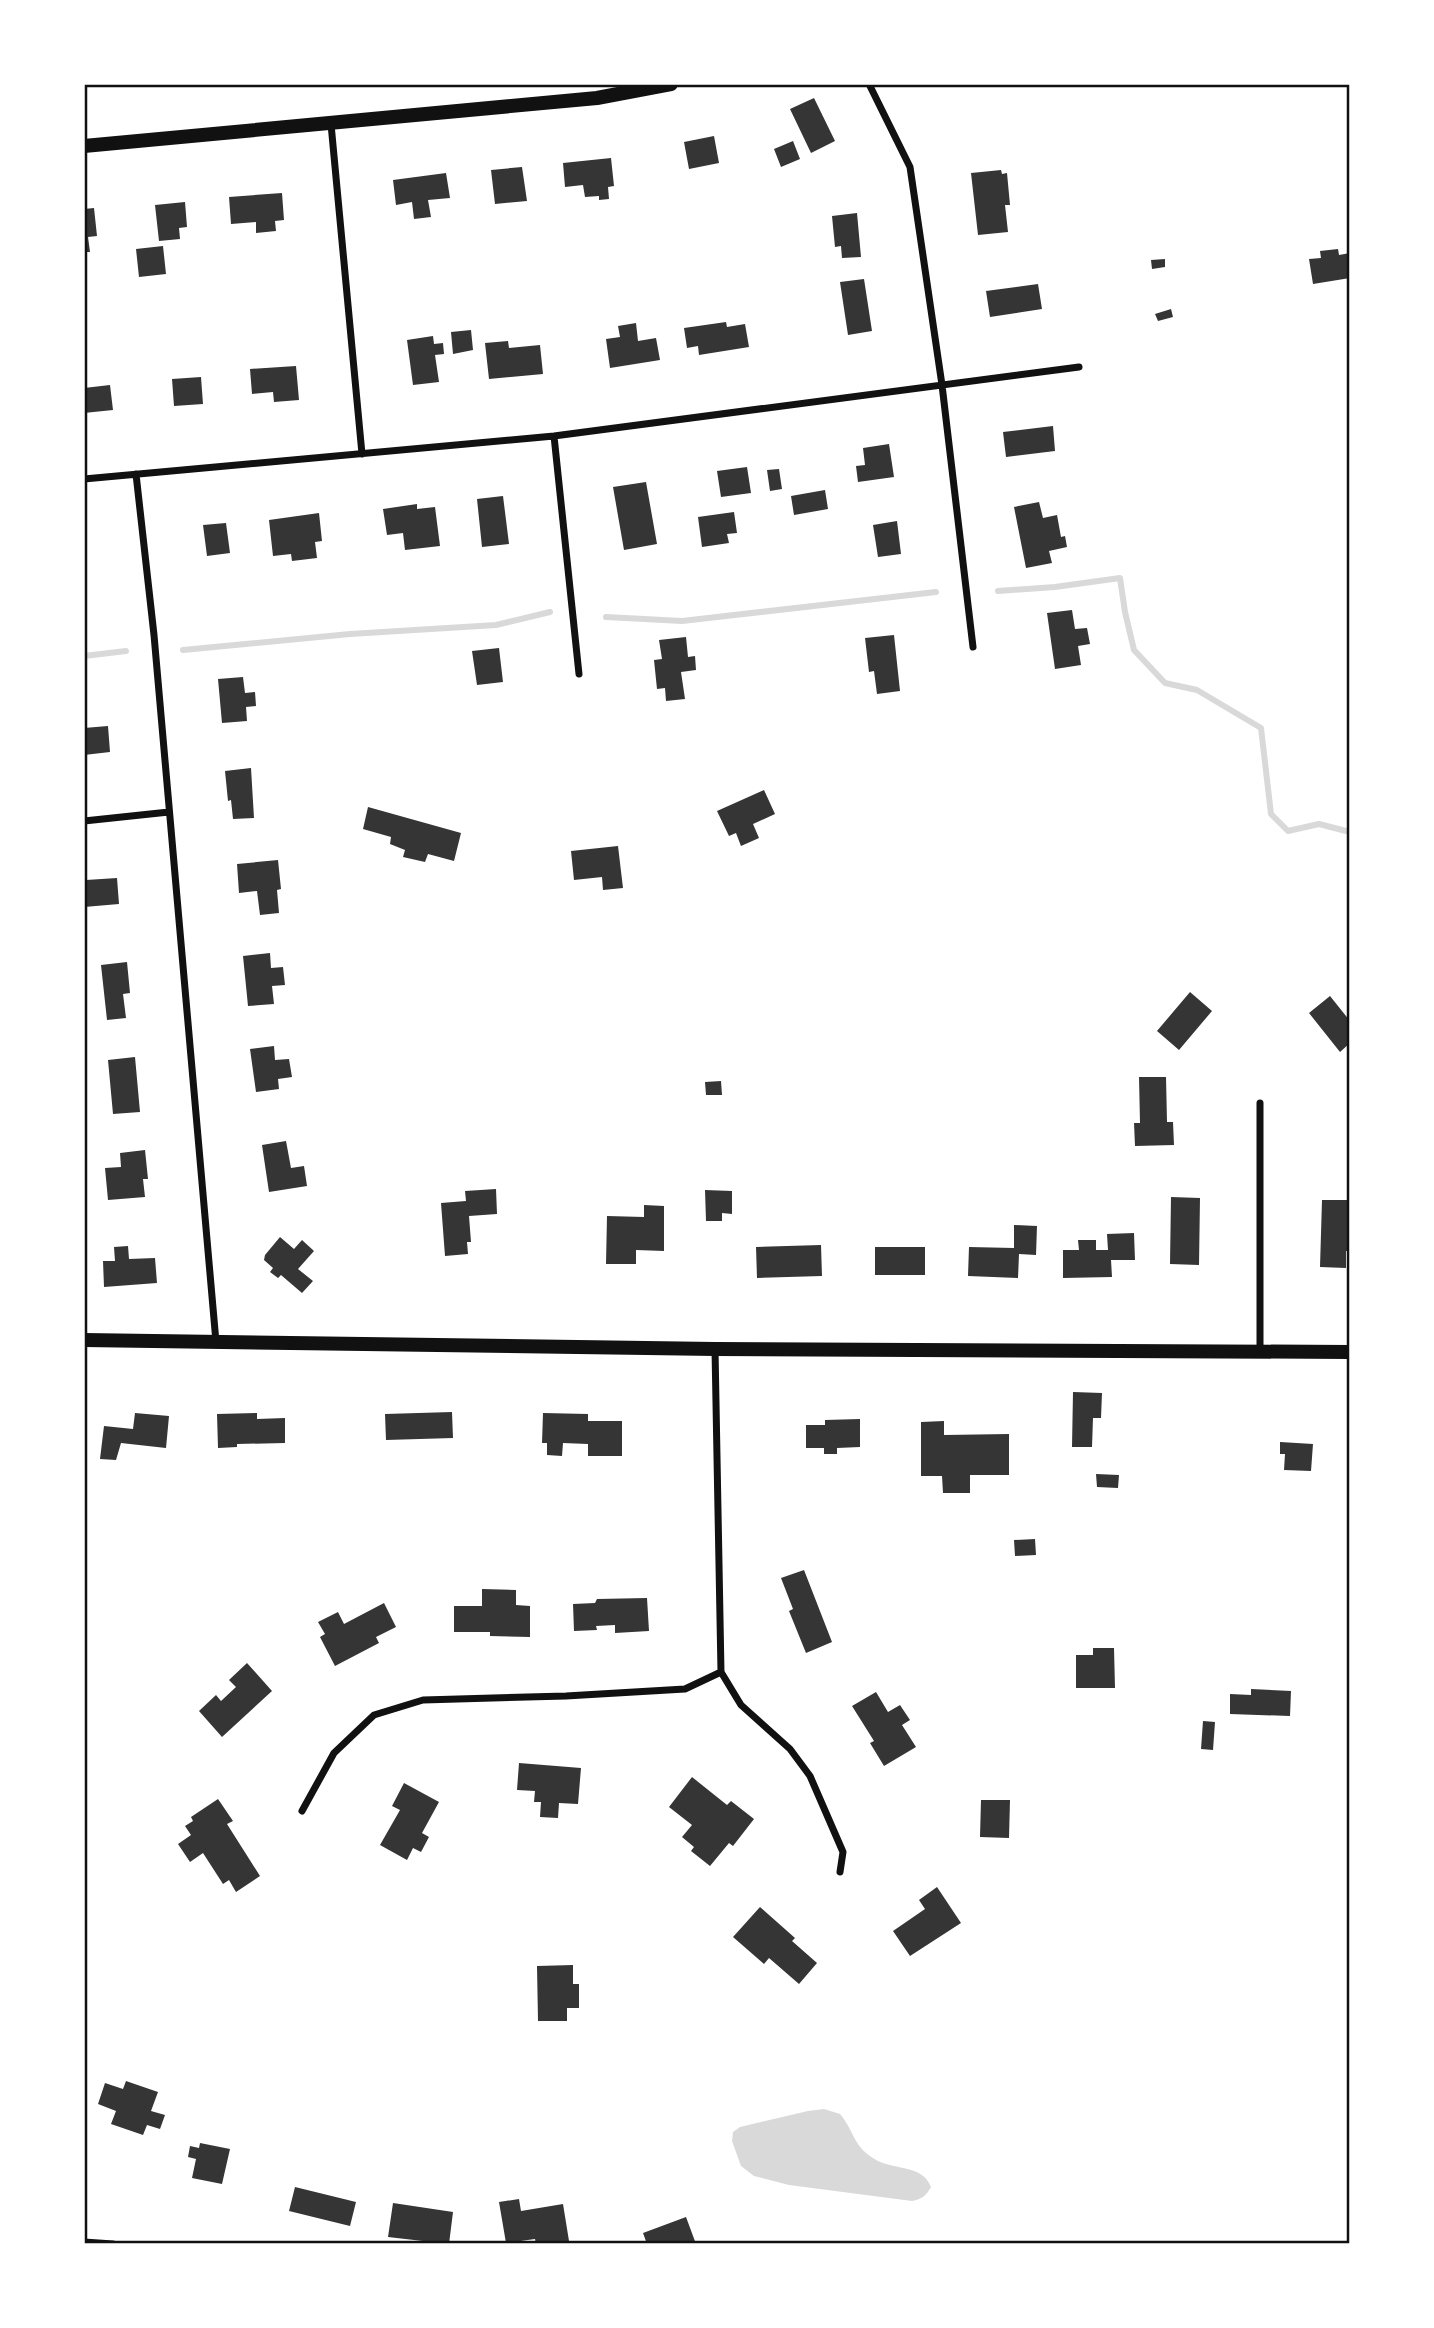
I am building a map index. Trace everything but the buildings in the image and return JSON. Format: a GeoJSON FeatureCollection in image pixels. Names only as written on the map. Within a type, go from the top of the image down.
{"type":"FeatureCollection","features":[{"type":"Feature","properties":{"kind":"main road"},"geometry":{"type":"LineString","coordinates":[[84,146],[597,98],[671,84]]}},
{"type":"Feature","properties":{"kind":"main road"},"geometry":{"type":"LineString","coordinates":[[84,1340],[715,1349],[1350,1352]]}},
{"type":"Feature","properties":{"kind":"street"},"geometry":{"type":"LineString","coordinates":[[869,84],[910,167],[942,385],[973,648]]}},
{"type":"Feature","properties":{"kind":"street"},"geometry":{"type":"LineString","coordinates":[[331,124],[362,454]]}},
{"type":"Feature","properties":{"kind":"street"},"geometry":{"type":"LineString","coordinates":[[84,479],[554,436],[1079,367]]}},
{"type":"Feature","properties":{"kind":"street"},"geometry":{"type":"LineString","coordinates":[[554,436],[579,674]]}},
{"type":"Feature","properties":{"kind":"street"},"geometry":{"type":"LineString","coordinates":[[136,474],[154,635],[216,1343]]}},
{"type":"Feature","properties":{"kind":"street"},"geometry":{"type":"LineString","coordinates":[[84,821],[169,812]]}},
{"type":"Feature","properties":{"kind":"street"},"geometry":{"type":"LineString","coordinates":[[1260,1103],[1260,1350]]}},
{"type":"Feature","properties":{"kind":"street"},"geometry":{"type":"LineString","coordinates":[[715,1349],[720,1672],[741,1705],[790,1749],[810,1776],[843,1852],[841,1872]]}},
{"type":"Feature","properties":{"kind":"street"},"geometry":{"type":"LineString","coordinates":[[302,1811],[334,1753],[373,1715],[423,1700],[685,1689],[720,1672]]}},
{"type":"Feature","properties":{"kind":"street"},"geometry":{"type":"LineString","coordinates":[[84,2242],[113,2244]]}},
{"type":"Feature","properties":{"kind":"shaded area"},"geometry":{"type":"Polygon","coordinates":[[[824,2109],[840,2114],[859,2145],[870,2156],[885,2164],[922,2175],[931,2187],[927,2193],[912,2201],[789,2185],[754,2176],[741,2166],[732,2141],[733,2132],[740,2127],[824,2109]]]}},
{"type":"Feature","properties":{"kind":"waterway"},"geometry":{"type":"LineString","coordinates":[[998,591],[1120,578],[1134,650],[1165,683],[1197,690],[1261,728],[1271,814],[1288,831],[1319,824],[1350,832]]}},
{"type":"Feature","properties":{"kind":"waterway"},"geometry":{"type":"LineString","coordinates":[[606,617],[682,621],[936,592]]}},
{"type":"Feature","properties":{"kind":"waterway"},"geometry":{"type":"LineString","coordinates":[[183,650],[350,634],[496,625],[550,612]]}},
{"type":"Feature","properties":{"kind":"waterway"},"geometry":{"type":"LineString","coordinates":[[84,656],[126,651]]}}]}
